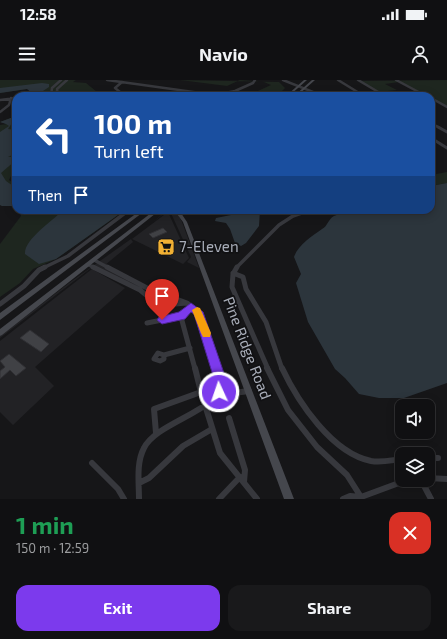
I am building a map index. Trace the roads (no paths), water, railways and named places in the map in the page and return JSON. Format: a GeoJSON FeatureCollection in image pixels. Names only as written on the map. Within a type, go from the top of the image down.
{"type":"FeatureCollection","features":[{"type":"Feature","properties":{"kind":"main road"},"geometry":{"type":"LineString","coordinates":[[292,92],[306,80]]}},
{"type":"Feature","properties":{"kind":"main road"},"geometry":{"type":"LineString","coordinates":[[300,92],[314,80]]}},
{"type":"Feature","properties":{"kind":"main road"},"geometry":{"type":"LineString","coordinates":[[0,317],[139,214]]}},
{"type":"Feature","properties":{"kind":"main road"},"geometry":{"type":"LineString","coordinates":[[0,333],[153,214]]}},
{"type":"Feature","properties":{"kind":"main road","name":"Pine Ridge Road"},"geometry":{"type":"LineString","coordinates":[[179,214],[184,221],[289,499]]}},
{"type":"Feature","properties":{"kind":"street"},"geometry":{"type":"LineString","coordinates":[[51,92],[54,86],[61,80]]}},
{"type":"Feature","properties":{"kind":"street"},"geometry":{"type":"LineString","coordinates":[[56,92],[59,86],[67,80]]}},
{"type":"Feature","properties":{"kind":"street"},"geometry":{"type":"LineString","coordinates":[[107,80],[194,92]]}},
{"type":"Feature","properties":{"kind":"street"},"geometry":{"type":"LineString","coordinates":[[235,92],[253,83],[255,80]]}},
{"type":"Feature","properties":{"kind":"street"},"geometry":{"type":"LineString","coordinates":[[283,80],[298,87],[317,92]]}},
{"type":"Feature","properties":{"kind":"street"},"geometry":{"type":"LineString","coordinates":[[338,80],[358,92]]}},
{"type":"Feature","properties":{"kind":"street"},"geometry":{"type":"LineString","coordinates":[[358,80],[379,92]]}},
{"type":"Feature","properties":{"kind":"street"},"geometry":{"type":"LineString","coordinates":[[396,80],[418,92]]}},
{"type":"Feature","properties":{"kind":"street"},"geometry":{"type":"LineString","coordinates":[[120,92],[115,88],[122,82]]}},
{"type":"Feature","properties":{"kind":"street"},"geometry":{"type":"LineString","coordinates":[[0,100],[11,98],[9,105],[0,112]]}},
{"type":"Feature","properties":{"kind":"street"},"geometry":{"type":"LineString","coordinates":[[435,100],[447,107]]}},
{"type":"Feature","properties":{"kind":"street"},"geometry":{"type":"LineString","coordinates":[[435,124],[447,132]]}},
{"type":"Feature","properties":{"kind":"street"},"geometry":{"type":"LineString","coordinates":[[435,140],[447,148]]}},
{"type":"Feature","properties":{"kind":"street"},"geometry":{"type":"LineString","coordinates":[[0,304],[24,286],[39,270],[68,256],[124,214]]}},
{"type":"Feature","properties":{"kind":"street"},"geometry":{"type":"LineString","coordinates":[[297,214],[271,230],[254,249],[239,262],[233,273],[231,281],[233,291],[279,393],[302,429],[317,447],[347,475],[361,498]]}},
{"type":"Feature","properties":{"kind":"street"},"geometry":{"type":"LineString","coordinates":[[94,260],[140,284],[162,292],[189,305],[198,312],[210,343],[221,382],[218,395],[206,406],[172,422],[156,433],[144,448],[140,462],[139,499]]}},
{"type":"Feature","properties":{"kind":"street"},"geometry":{"type":"LineString","coordinates":[[89,265],[135,288],[154,302],[165,305],[189,305]]}},
{"type":"Feature","properties":{"kind":"street"},"geometry":{"type":"LineString","coordinates":[[233,273],[243,277],[245,287],[266,320],[278,360],[290,384],[307,409],[323,428],[340,445],[361,457],[369,460],[395,460]]}},
{"type":"Feature","properties":{"kind":"street"},"geometry":{"type":"LineString","coordinates":[[135,288],[140,284]]}},
{"type":"Feature","properties":{"kind":"street"},"geometry":{"type":"LineString","coordinates":[[154,302],[162,292]]}},
{"type":"Feature","properties":{"kind":"street"},"geometry":{"type":"LineString","coordinates":[[147,323],[182,316],[189,305]]}},
{"type":"Feature","properties":{"kind":"street"},"geometry":{"type":"LineString","coordinates":[[182,316],[201,392],[220,453],[257,499]]}},
{"type":"Feature","properties":{"kind":"street"},"geometry":{"type":"LineString","coordinates":[[164,355],[190,348]]}},
{"type":"Feature","properties":{"kind":"street"},"geometry":{"type":"LineString","coordinates":[[218,395],[248,391]]}},
{"type":"Feature","properties":{"kind":"street"},"geometry":{"type":"LineString","coordinates":[[156,433],[154,409],[201,392]]}},
{"type":"Feature","properties":{"kind":"street"},"geometry":{"type":"LineString","coordinates":[[220,499],[242,479],[245,470],[229,418]]}},
{"type":"Feature","properties":{"kind":"street"},"geometry":{"type":"LineString","coordinates":[[139,483],[149,478],[183,446],[212,429]]}},
{"type":"Feature","properties":{"kind":"street"},"geometry":{"type":"LineString","coordinates":[[92,463],[118,489],[124,499]]}},
{"type":"Feature","properties":{"kind":"street"},"geometry":{"type":"LineString","coordinates":[[435,478],[447,479]]}},
{"type":"Feature","properties":{"kind":"street"},"geometry":{"type":"LineString","coordinates":[[343,499],[350,496],[361,498],[395,485]]}},
{"type":"Feature","properties":{"kind":"street"},"geometry":{"type":"LineString","coordinates":[[425,487],[431,499]]}},
{"type":"Feature","properties":{"kind":"place","name":"7-Eleven"},"geometry":{"type":"Point","coordinates":[166,247]}}]}
